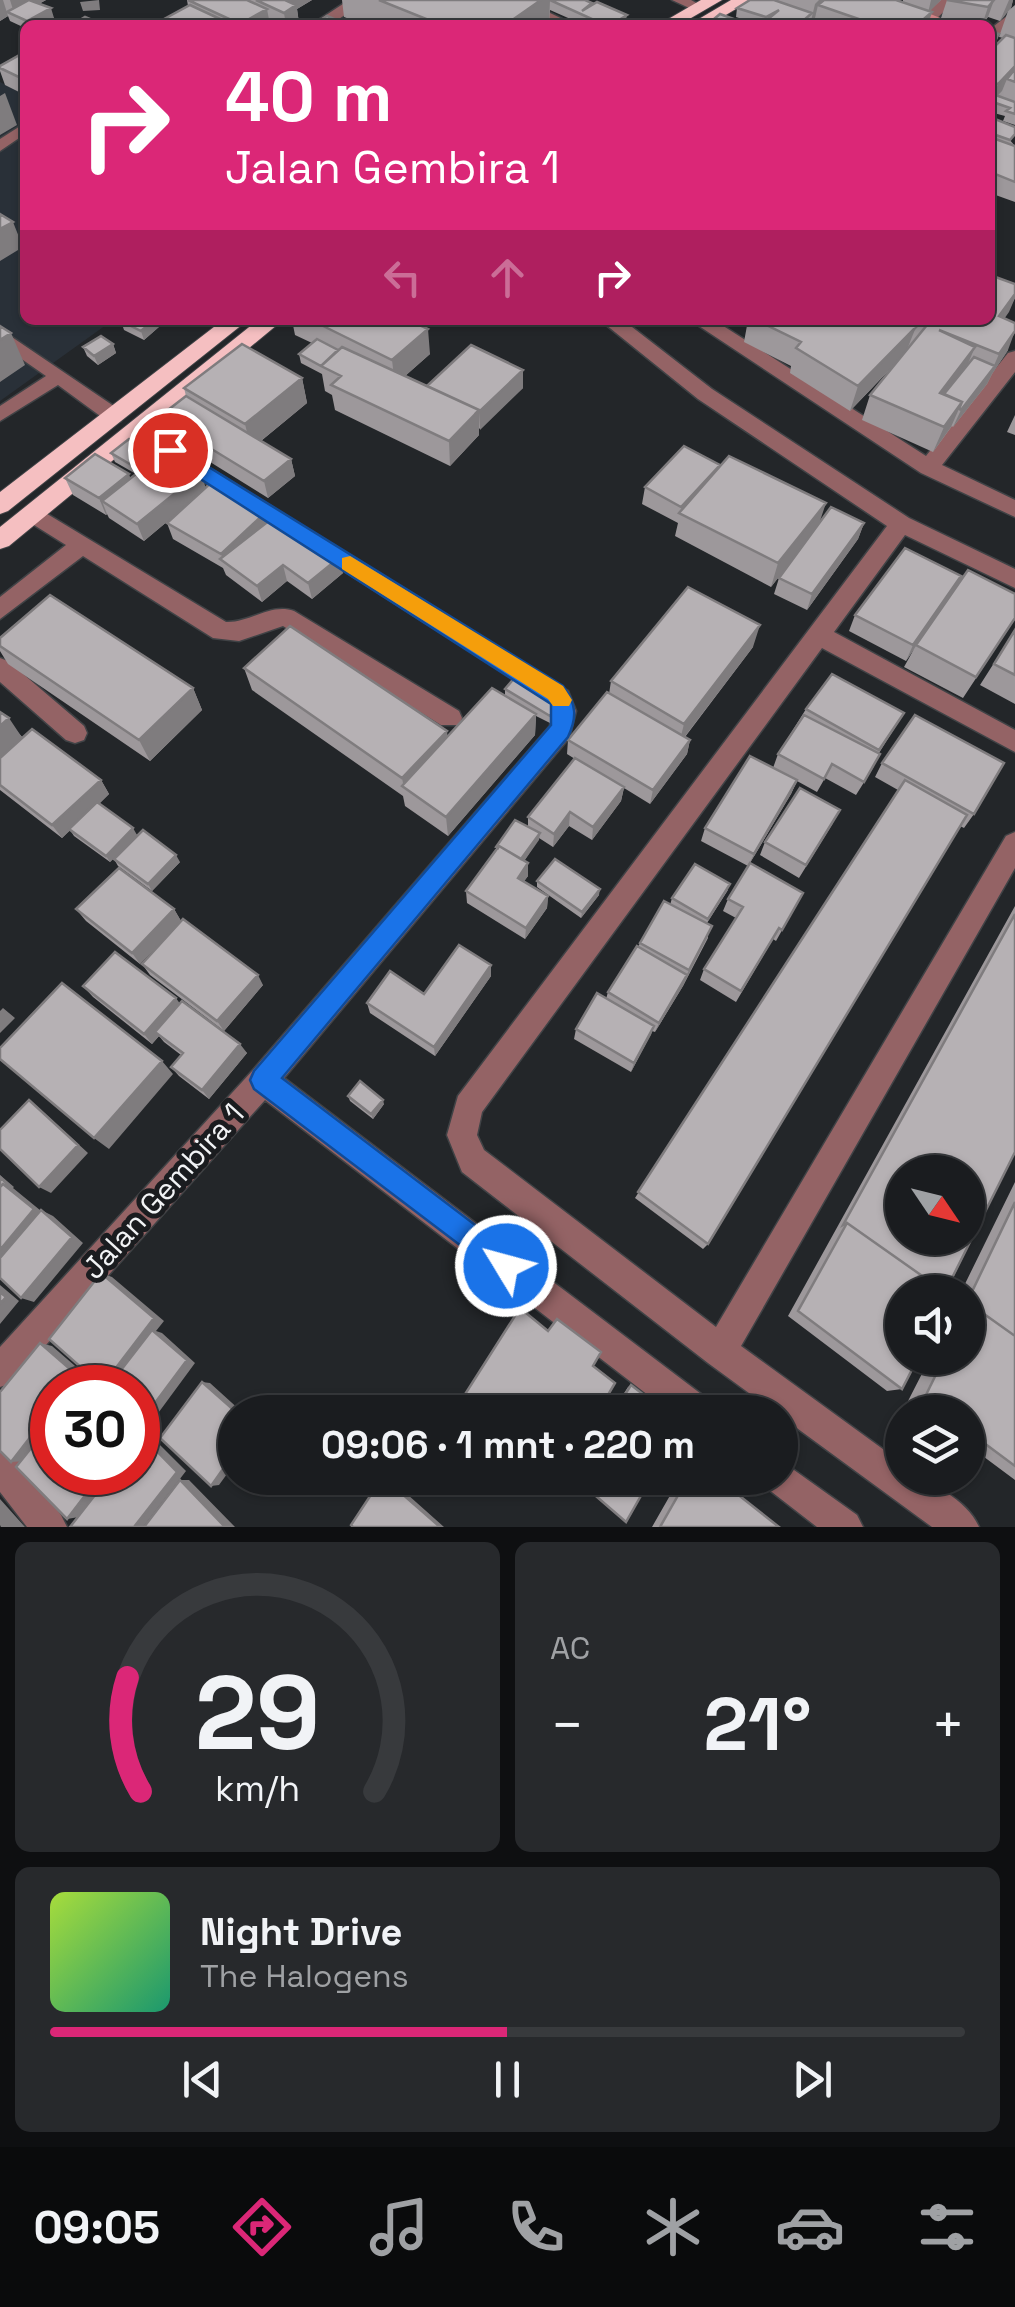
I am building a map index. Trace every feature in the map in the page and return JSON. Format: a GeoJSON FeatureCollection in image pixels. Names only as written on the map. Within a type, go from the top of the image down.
{"type":"FeatureCollection","features":[{"type":"Feature","properties":{"kind":"highway"},"geometry":{"type":"LineString","coordinates":[[679,20],[743,0]]}},
{"type":"Feature","properties":{"kind":"highway"},"geometry":{"type":"LineString","coordinates":[[0,505],[231,325]]}},
{"type":"Feature","properties":{"kind":"highway"},"geometry":{"type":"LineString","coordinates":[[0,540],[266,325]]}},
{"type":"Feature","properties":{"kind":"main road"},"geometry":{"type":"LineString","coordinates":[[880,0],[935,20]]}},
{"type":"Feature","properties":{"kind":"street"},"geometry":{"type":"LineString","coordinates":[[323,20],[330,11],[360,0]]}},
{"type":"Feature","properties":{"kind":"street"},"geometry":{"type":"LineString","coordinates":[[929,18],[949,0]]}},
{"type":"Feature","properties":{"kind":"street"},"geometry":{"type":"LineString","coordinates":[[995,39],[1015,15]]}},
{"type":"Feature","properties":{"kind":"street"},"geometry":{"type":"LineString","coordinates":[[616,325],[705,394],[902,524],[1015,579]]}},
{"type":"Feature","properties":{"kind":"street"},"geometry":{"type":"LineString","coordinates":[[708,325],[928,468],[1015,508]]}},
{"type":"Feature","properties":{"kind":"street"},"geometry":{"type":"LineString","coordinates":[[928,468],[1015,358]]}},
{"type":"Feature","properties":{"kind":"street","name":"Jalan Gembira 1"},"geometry":{"type":"LineString","coordinates":[[0,1371],[263,1080],[560,730],[565,710],[556,692],[137,430]]}},
{"type":"Feature","properties":{"kind":"street"},"geometry":{"type":"LineString","coordinates":[[34,514],[227,633],[244,633],[271,618],[286,617],[450,718]]}},
{"type":"Feature","properties":{"kind":"street"},"geometry":{"type":"LineString","coordinates":[[902,524],[468,1106],[461,1125],[464,1144],[473,1161],[720,1350],[961,1527]]}},
{"type":"Feature","properties":{"kind":"street"},"geometry":{"type":"LineString","coordinates":[[0,610],[81,545]]}},
{"type":"Feature","properties":{"kind":"street"},"geometry":{"type":"LineString","coordinates":[[818,635],[1015,742]]}},
{"type":"Feature","properties":{"kind":"street"},"geometry":{"type":"LineString","coordinates":[[0,668],[75,733]]}},
{"type":"Feature","properties":{"kind":"street"},"geometry":{"type":"LineString","coordinates":[[720,1350],[1015,844]]}},
{"type":"Feature","properties":{"kind":"street"},"geometry":{"type":"LineString","coordinates":[[263,1080],[674,1395]]}},
{"type":"Feature","properties":{"kind":"street"},"geometry":{"type":"LineString","coordinates":[[0,1464],[48,1527]]}},
{"type":"Feature","properties":{"kind":"street"},"geometry":{"type":"LineString","coordinates":[[798,1491],[845,1527]]}},
{"type":"Feature","properties":{"kind":"lane"},"geometry":{"type":"LineString","coordinates":[[512,0],[557,20]]}},
{"type":"Feature","properties":{"kind":"lane"},"geometry":{"type":"LineString","coordinates":[[679,0],[703,11]]}},
{"type":"Feature","properties":{"kind":"lane"},"geometry":{"type":"LineString","coordinates":[[0,146],[20,123]]}},
{"type":"Feature","properties":{"kind":"lane"},"geometry":{"type":"LineString","coordinates":[[0,334],[56,378],[114,416]]}},
{"type":"Feature","properties":{"kind":"lane"},"geometry":{"type":"LineString","coordinates":[[0,415],[56,378]]}},
{"type":"Feature","properties":{"kind":"shaded area"},"geometry":{"type":"Polygon","coordinates":[[[0,82],[20,92],[20,325],[106,325],[0,401],[0,82]]]}},
{"type":"Feature","properties":{"kind":"building"},"geometry":{"type":"Polygon","coordinates":[[[29,0],[51,8],[29,20],[7,12],[29,0]]]}},
{"type":"Feature","properties":{"kind":"building"},"geometry":{"type":"Polygon","coordinates":[[[188,0],[247,0],[267,9],[247,20],[231,20],[188,0]]]}},
{"type":"Feature","properties":{"kind":"building"},"geometry":{"type":"Polygon","coordinates":[[[256,0],[285,0],[296,5],[284,13],[256,0]]]}},
{"type":"Feature","properties":{"kind":"building"},"geometry":{"type":"Polygon","coordinates":[[[379,0],[541,0],[512,20],[429,20],[379,0]]]}},
{"type":"Feature","properties":{"kind":"building"},"geometry":{"type":"Polygon","coordinates":[[[550,0],[592,3],[582,11],[597,2],[627,15],[619,20],[594,20],[550,0]]]}},
{"type":"Feature","properties":{"kind":"building"},"geometry":{"type":"Polygon","coordinates":[[[750,0],[774,0],[812,13],[804,20],[770,20],[779,10],[766,17],[737,8],[750,0]]]}},
{"type":"Feature","properties":{"kind":"building"},"geometry":{"type":"Polygon","coordinates":[[[824,0],[896,0],[932,12],[923,20],[862,20],[818,5],[824,0]]]}},
{"type":"Feature","properties":{"kind":"building"},"geometry":{"type":"Polygon","coordinates":[[[947,0],[994,0],[988,7],[947,0]]]}},
{"type":"Feature","properties":{"kind":"building"},"geometry":{"type":"Polygon","coordinates":[[[190,5],[222,20],[162,20],[190,5]]]}},
{"type":"Feature","properties":{"kind":"building"},"geometry":{"type":"Polygon","coordinates":[[[720,14],[736,20],[713,20],[720,14]]]}},
{"type":"Feature","properties":{"kind":"building"},"geometry":{"type":"Polygon","coordinates":[[[1006,35],[1015,38],[1015,66],[998,84],[995,83],[995,46],[1006,35]]]}},
{"type":"Feature","properties":{"kind":"building"},"geometry":{"type":"Polygon","coordinates":[[[20,55],[20,78],[0,68],[20,55]]]}},
{"type":"Feature","properties":{"kind":"building"},"geometry":{"type":"Polygon","coordinates":[[[995,95],[1015,102],[1015,114],[1006,111],[1010,108],[995,103],[995,95]]]}},
{"type":"Feature","properties":{"kind":"building"},"geometry":{"type":"Polygon","coordinates":[[[995,119],[1015,127],[1010,140],[995,135],[995,119]]]}},
{"type":"Feature","properties":{"kind":"building"},"geometry":{"type":"Polygon","coordinates":[[[995,139],[1015,146],[1015,182],[995,174],[995,139]]]}},
{"type":"Feature","properties":{"kind":"building"},"geometry":{"type":"Polygon","coordinates":[[[0,214],[13,222],[0,229],[0,214]]]}},
{"type":"Feature","properties":{"kind":"building"},"geometry":{"type":"Polygon","coordinates":[[[995,277],[1015,284],[1015,294],[999,316],[1015,323],[1015,331],[999,354],[939,330],[975,347],[940,393],[962,402],[944,427],[870,395],[927,325],[995,325],[995,277]]]}},
{"type":"Feature","properties":{"kind":"building"},"geometry":{"type":"Polygon","coordinates":[[[321,325],[420,325],[428,329],[392,360],[321,325]]]}},
{"type":"Feature","properties":{"kind":"building"},"geometry":{"type":"Polygon","coordinates":[[[766,325],[916,327],[858,386],[796,348],[801,342],[766,325]]]}},
{"type":"Feature","properties":{"kind":"building"},"geometry":{"type":"Polygon","coordinates":[[[0,326],[11,333],[0,340],[0,326]]]}},
{"type":"Feature","properties":{"kind":"building"},"geometry":{"type":"Polygon","coordinates":[[[101,336],[113,344],[94,356],[83,347],[101,336]]]}},
{"type":"Feature","properties":{"kind":"building"},"geometry":{"type":"Polygon","coordinates":[[[317,339],[338,350],[321,366],[299,354],[317,339]]]}},
{"type":"Feature","properties":{"kind":"building"},"geometry":{"type":"Polygon","coordinates":[[[242,344],[302,378],[245,424],[184,388],[242,344]]]}},
{"type":"Feature","properties":{"kind":"building"},"geometry":{"type":"Polygon","coordinates":[[[471,345],[523,370],[479,412],[427,386],[471,345]]]}},
{"type":"Feature","properties":{"kind":"building"},"geometry":{"type":"Polygon","coordinates":[[[342,347],[479,410],[449,441],[331,385],[341,376],[321,366],[342,347]]]}},
{"type":"Feature","properties":{"kind":"building"},"geometry":{"type":"Polygon","coordinates":[[[974,357],[995,366],[961,410],[962,402],[944,394],[974,357]]]}},
{"type":"Feature","properties":{"kind":"building"},"geometry":{"type":"Polygon","coordinates":[[[186,396],[291,459],[264,481],[159,417],[186,396]]]}},
{"type":"Feature","properties":{"kind":"building"},"geometry":{"type":"Polygon","coordinates":[[[129,439],[157,455],[140,470],[111,453],[129,439]]]}},
{"type":"Feature","properties":{"kind":"building"},"geometry":{"type":"Polygon","coordinates":[[[684,446],[720,465],[681,507],[645,487],[684,446]]]}},
{"type":"Feature","properties":{"kind":"building"},"geometry":{"type":"Polygon","coordinates":[[[165,451],[201,472],[137,524],[102,501],[165,451]]]}},
{"type":"Feature","properties":{"kind":"building"},"geometry":{"type":"Polygon","coordinates":[[[95,454],[129,474],[99,498],[65,478],[95,454]]]}},
{"type":"Feature","properties":{"kind":"building"},"geometry":{"type":"Polygon","coordinates":[[[729,456],[826,503],[778,563],[679,513],[729,456]]]}},
{"type":"Feature","properties":{"kind":"building"},"geometry":{"type":"Polygon","coordinates":[[[214,480],[268,510],[221,554],[167,523],[214,480]]]}},
{"type":"Feature","properties":{"kind":"building"},"geometry":{"type":"Polygon","coordinates":[[[831,507],[864,523],[812,594],[779,578],[831,507]]]}},
{"type":"Feature","properties":{"kind":"building"},"geometry":{"type":"Polygon","coordinates":[[[279,513],[340,557],[308,583],[283,565],[257,586],[220,559],[279,513]]]}},
{"type":"Feature","properties":{"kind":"building"},"geometry":{"type":"Polygon","coordinates":[[[905,548],[961,576],[913,645],[855,615],[905,548]]]}},
{"type":"Feature","properties":{"kind":"building"},"geometry":{"type":"Polygon","coordinates":[[[968,570],[1015,594],[1015,618],[976,677],[916,645],[968,570]]]}},
{"type":"Feature","properties":{"kind":"building"},"geometry":{"type":"Polygon","coordinates":[[[688,587],[760,625],[684,724],[611,681],[688,587]]]}},
{"type":"Feature","properties":{"kind":"building"},"geometry":{"type":"Polygon","coordinates":[[[50,595],[193,688],[139,740],[0,646],[0,638],[50,595]]]}},
{"type":"Feature","properties":{"kind":"building"},"geometry":{"type":"Polygon","coordinates":[[[290,626],[447,731],[402,778],[244,668],[290,626]]]}},
{"type":"Feature","properties":{"kind":"building"},"geometry":{"type":"Polygon","coordinates":[[[1015,630],[1015,675],[994,664],[1015,630]]]}},
{"type":"Feature","properties":{"kind":"building"},"geometry":{"type":"Polygon","coordinates":[[[832,674],[904,713],[879,750],[806,709],[832,674]]]}},
{"type":"Feature","properties":{"kind":"building"},"geometry":{"type":"Polygon","coordinates":[[[517,675],[562,702],[550,716],[505,689],[517,675]]]}},
{"type":"Feature","properties":{"kind":"building"},"geometry":{"type":"Polygon","coordinates":[[[492,688],[536,714],[446,817],[402,786],[492,688]]]}},
{"type":"Feature","properties":{"kind":"building"},"geometry":{"type":"Polygon","coordinates":[[[607,692],[690,740],[653,790],[568,740],[607,692]]]}},
{"type":"Feature","properties":{"kind":"building"},"geometry":{"type":"Polygon","coordinates":[[[0,712],[9,718],[0,726],[0,712]]]}},
{"type":"Feature","properties":{"kind":"building"},"geometry":{"type":"Polygon","coordinates":[[[804,715],[880,754],[864,782],[832,764],[824,779],[778,754],[804,715]]]}},
{"type":"Feature","properties":{"kind":"building"},"geometry":{"type":"Polygon","coordinates":[[[915,715],[1004,763],[974,814],[882,763],[915,715]]]}},
{"type":"Feature","properties":{"kind":"building"},"geometry":{"type":"Polygon","coordinates":[[[32,729],[101,780],[52,825],[0,785],[0,758],[32,729]]]}},
{"type":"Feature","properties":{"kind":"building"},"geometry":{"type":"Polygon","coordinates":[[[750,756],[797,780],[754,854],[705,828],[750,756]]]}},
{"type":"Feature","properties":{"kind":"building"},"geometry":{"type":"Polygon","coordinates":[[[575,758],[624,787],[593,827],[570,812],[554,834],[528,817],[575,758]]]}},
{"type":"Feature","properties":{"kind":"building"},"geometry":{"type":"Polygon","coordinates":[[[905,780],[967,815],[708,1244],[638,1192],[905,780]]]}},
{"type":"Feature","properties":{"kind":"building"},"geometry":{"type":"Polygon","coordinates":[[[800,788],[840,810],[806,865],[765,842],[800,788]]]}},
{"type":"Feature","properties":{"kind":"building"},"geometry":{"type":"Polygon","coordinates":[[[97,802],[133,828],[106,856],[69,829],[97,802]]]}},
{"type":"Feature","properties":{"kind":"building"},"geometry":{"type":"Polygon","coordinates":[[[515,820],[540,833],[521,859],[496,847],[515,820]]]}},
{"type":"Feature","properties":{"kind":"building"},"geometry":{"type":"Polygon","coordinates":[[[143,830],[176,855],[148,884],[114,859],[143,830]]]}},
{"type":"Feature","properties":{"kind":"building"},"geometry":{"type":"Polygon","coordinates":[[[499,846],[528,863],[518,878],[548,896],[526,928],[466,891],[499,846]]]}},
{"type":"Feature","properties":{"kind":"building"},"geometry":{"type":"Polygon","coordinates":[[[555,859],[600,889],[582,912],[537,881],[555,859]]]}},
{"type":"Feature","properties":{"kind":"building"},"geometry":{"type":"Polygon","coordinates":[[[750,863],[803,893],[741,991],[704,969],[743,907],[728,899],[750,863]]]}},
{"type":"Feature","properties":{"kind":"building"},"geometry":{"type":"Polygon","coordinates":[[[695,864],[730,884],[708,919],[672,898],[695,864]]]}},
{"type":"Feature","properties":{"kind":"building"},"geometry":{"type":"Polygon","coordinates":[[[119,868],[174,909],[132,953],[76,909],[119,868]]]}},
{"type":"Feature","properties":{"kind":"building"},"geometry":{"type":"Polygon","coordinates":[[[664,901],[712,926],[689,970],[640,943],[664,901]]]}},
{"type":"Feature","properties":{"kind":"building"},"geometry":{"type":"Polygon","coordinates":[[[1015,914],[1015,1152],[985,1212],[985,1155],[885,1155],[885,1250],[847,1223],[843,1225],[1015,914]]]}},
{"type":"Feature","properties":{"kind":"building"},"geometry":{"type":"Polygon","coordinates":[[[183,919],[258,975],[217,1021],[142,964],[183,919]]]}},
{"type":"Feature","properties":{"kind":"building"},"geometry":{"type":"Polygon","coordinates":[[[459,945],[491,965],[434,1047],[367,1003],[390,971],[424,994],[459,945]]]}},
{"type":"Feature","properties":{"kind":"building"},"geometry":{"type":"Polygon","coordinates":[[[637,946],[687,975],[659,1023],[608,992],[637,946]]]}},
{"type":"Feature","properties":{"kind":"building"},"geometry":{"type":"Polygon","coordinates":[[[115,952],[176,998],[144,1034],[83,986],[115,952]]]}},
{"type":"Feature","properties":{"kind":"building"},"geometry":{"type":"Polygon","coordinates":[[[62,983],[162,1061],[94,1138],[0,1059],[0,1048],[62,983]]]}},
{"type":"Feature","properties":{"kind":"building"},"geometry":{"type":"Polygon","coordinates":[[[597,993],[654,1026],[634,1063],[576,1029],[597,993]]]}},
{"type":"Feature","properties":{"kind":"building"},"geometry":{"type":"Polygon","coordinates":[[[182,1001],[240,1044],[202,1090],[171,1067],[183,1053],[155,1032],[182,1001]]]}},
{"type":"Feature","properties":{"kind":"building"},"geometry":{"type":"Polygon","coordinates":[[[360,1081],[383,1100],[371,1114],[348,1096],[360,1081]]]}},
{"type":"Feature","properties":{"kind":"building"},"geometry":{"type":"Polygon","coordinates":[[[29,1100],[78,1145],[39,1187],[0,1149],[0,1130],[29,1100]]]}},
{"type":"Feature","properties":{"kind":"building"},"geometry":{"type":"Polygon","coordinates":[[[3,1184],[34,1209],[0,1250],[0,1187],[3,1184]]]}},
{"type":"Feature","properties":{"kind":"building"},"geometry":{"type":"Polygon","coordinates":[[[1015,1202],[1015,1336],[985,1315],[985,1275],[980,1275],[1015,1202]]]}},
{"type":"Feature","properties":{"kind":"building"},"geometry":{"type":"Polygon","coordinates":[[[41,1210],[72,1237],[21,1298],[0,1278],[0,1258],[41,1210]]]}},
{"type":"Feature","properties":{"kind":"building"},"geometry":{"type":"Polygon","coordinates":[[[847,1223],[885,1250],[885,1255],[892,1255],[921,1275],[885,1275],[885,1375],[909,1375],[902,1389],[798,1311],[847,1223]]]}},
{"type":"Feature","properties":{"kind":"building"},"geometry":{"type":"Polygon","coordinates":[[[892,1255],[964,1255],[954,1275],[921,1275],[892,1255]]]}},
{"type":"Feature","properties":{"kind":"building"},"geometry":{"type":"Polygon","coordinates":[[[101,1273],[154,1318],[118,1365],[78,1365],[49,1339],[101,1273]]]}},
{"type":"Feature","properties":{"kind":"building"},"geometry":{"type":"Polygon","coordinates":[[[520,1308],[548,1331],[557,1319],[601,1352],[593,1366],[615,1383],[608,1395],[465,1395],[520,1308]]]}},
{"type":"Feature","properties":{"kind":"building"},"geometry":{"type":"Polygon","coordinates":[[[985,1315],[1015,1336],[1015,1466],[985,1444],[985,1395],[926,1395],[936,1375],[985,1375],[985,1315]]]}},
{"type":"Feature","properties":{"kind":"building"},"geometry":{"type":"Polygon","coordinates":[[[152,1330],[187,1360],[160,1396],[160,1365],[125,1365],[152,1330]]]}},
{"type":"Feature","properties":{"kind":"building"},"geometry":{"type":"Polygon","coordinates":[[[40,1343],[65,1365],[30,1365],[30,1437],[11,1462],[0,1451],[0,1392],[40,1343]]]}},
{"type":"Feature","properties":{"kind":"building"},"geometry":{"type":"Polygon","coordinates":[[[202,1382],[218,1396],[218,1476],[211,1486],[160,1438],[202,1382]]]}},
{"type":"Feature","properties":{"kind":"building"},"geometry":{"type":"Polygon","coordinates":[[[631,1385],[644,1395],[625,1395],[631,1385]]]}},
{"type":"Feature","properties":{"kind":"building"},"geometry":{"type":"Polygon","coordinates":[[[30,1450],[30,1481],[16,1467],[30,1450]]]}},
{"type":"Feature","properties":{"kind":"building"},"geometry":{"type":"Polygon","coordinates":[[[160,1455],[177,1472],[160,1494],[160,1455]]]}},
{"type":"Feature","properties":{"kind":"building"},"geometry":{"type":"Polygon","coordinates":[[[180,1480],[225,1527],[144,1527],[180,1480]]]}},
{"type":"Feature","properties":{"kind":"building"},"geometry":{"type":"Polygon","coordinates":[[[43,1495],[85,1495],[67,1519],[43,1495]]]}},
{"type":"Feature","properties":{"kind":"building"},"geometry":{"type":"Polygon","coordinates":[[[95,1495],[159,1495],[134,1527],[70,1527],[95,1495]]]}},
{"type":"Feature","properties":{"kind":"building"},"geometry":{"type":"Polygon","coordinates":[[[371,1495],[403,1495],[440,1527],[353,1527],[371,1495]]]}},
{"type":"Feature","properties":{"kind":"building"},"geometry":{"type":"Polygon","coordinates":[[[595,1495],[641,1495],[626,1522],[595,1495]]]}},
{"type":"Feature","properties":{"kind":"building"},"geometry":{"type":"Polygon","coordinates":[[[678,1495],[739,1495],[779,1527],[660,1527],[678,1495]]]}},
{"type":"Feature","properties":{"kind":"slow traffic"},"geometry":{"type":"LineString","coordinates":[[350,563],[556,692],[561,700]]}},
{"type":"Feature","properties":{"kind":"route"},"geometry":{"type":"LineString","coordinates":[[170,450],[556,692],[562,701],[565,718],[560,730],[263,1080],[506,1266]]}}]}
